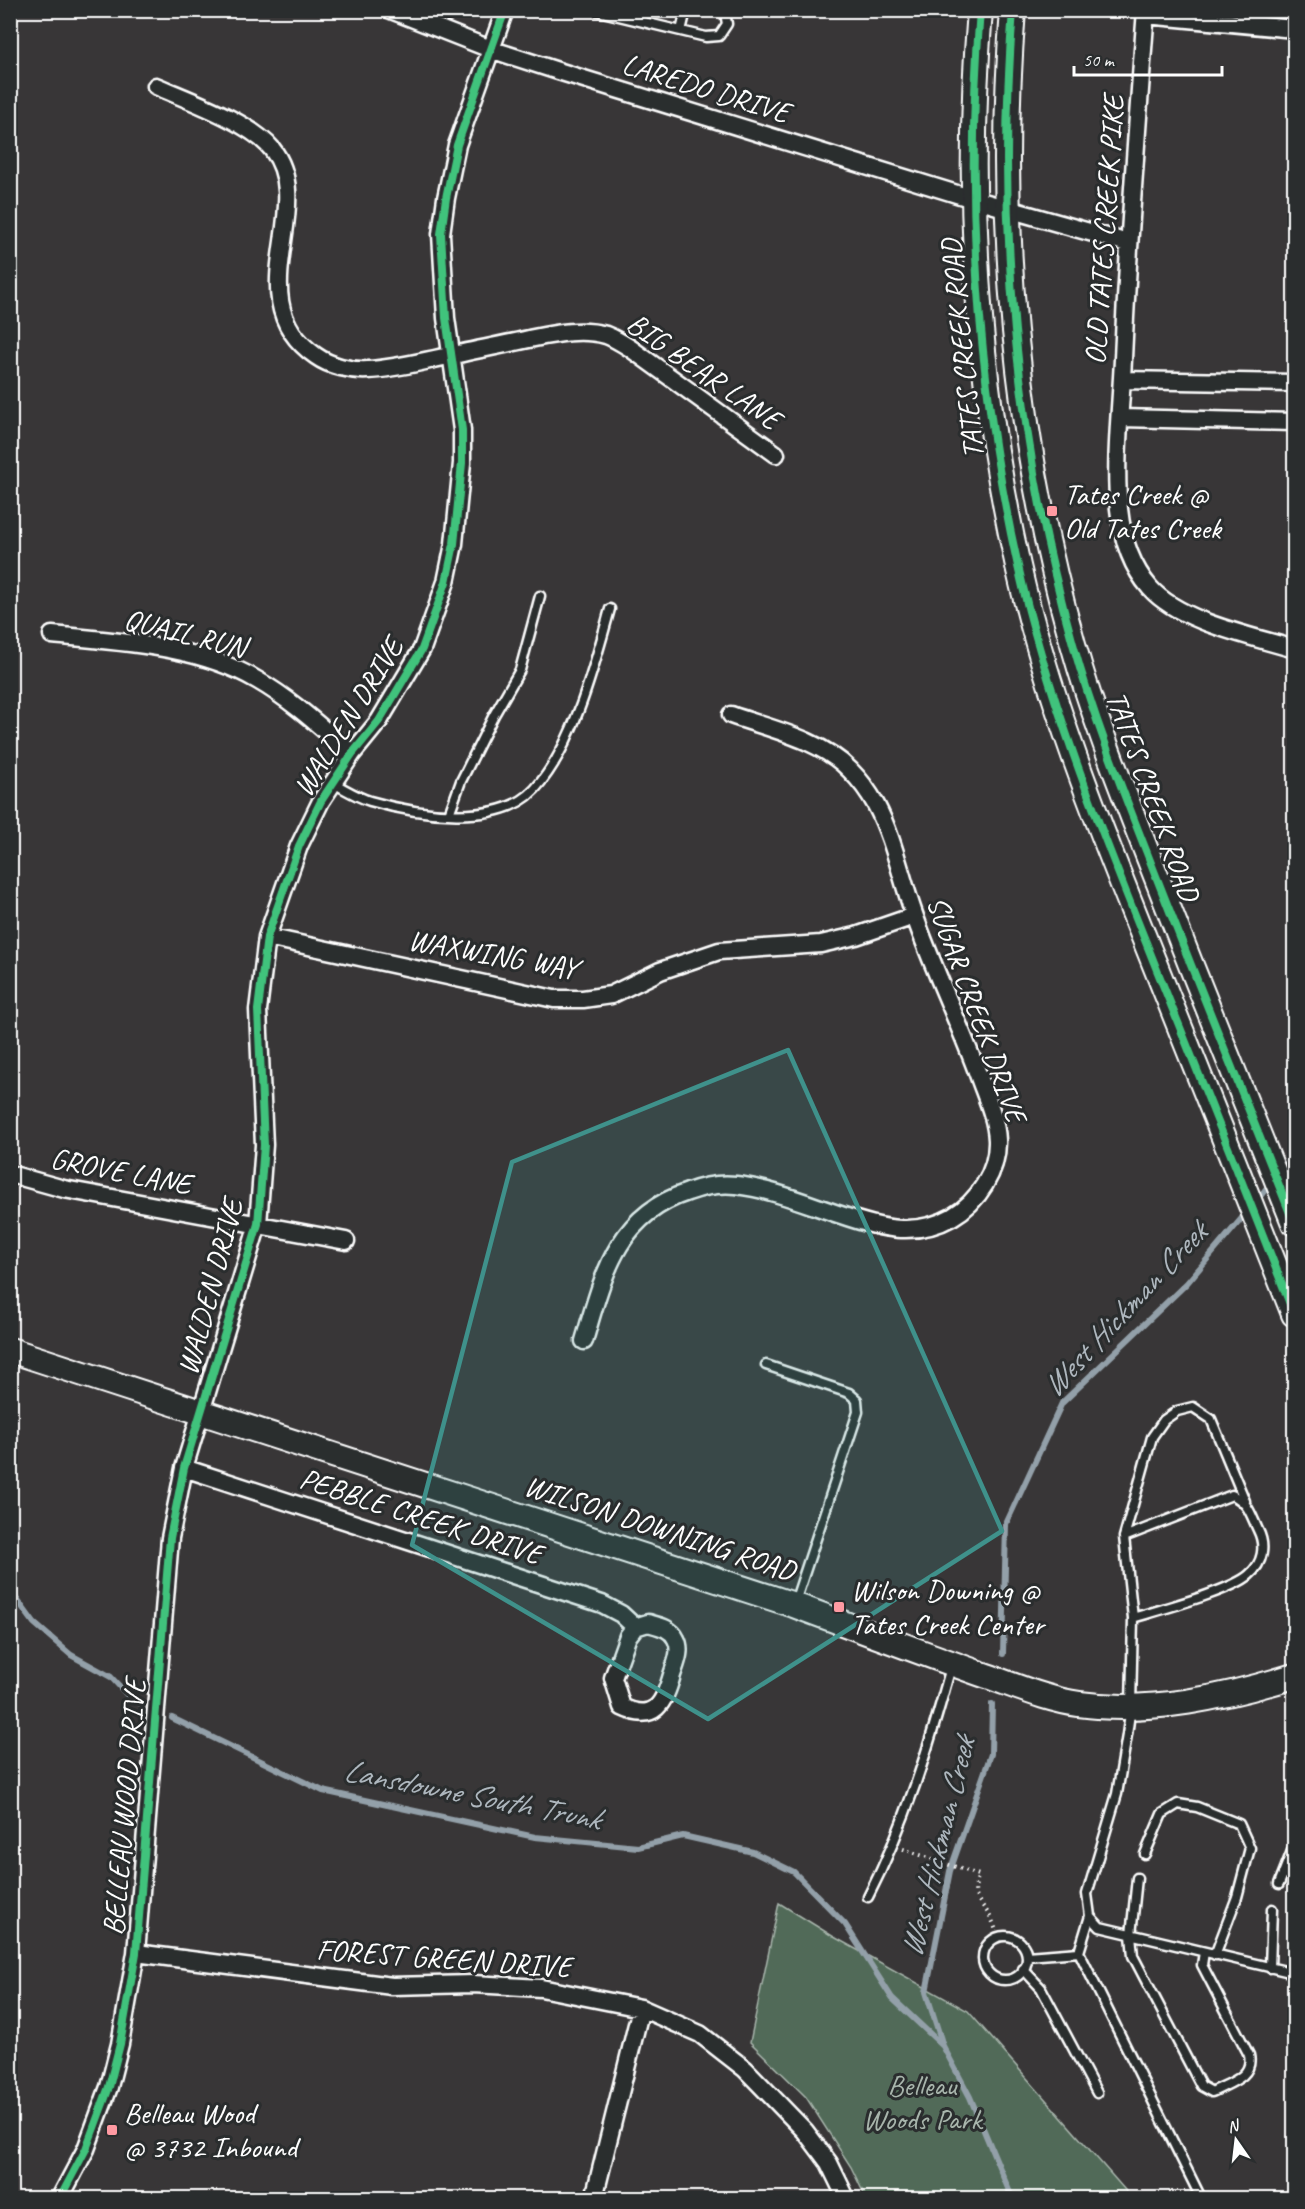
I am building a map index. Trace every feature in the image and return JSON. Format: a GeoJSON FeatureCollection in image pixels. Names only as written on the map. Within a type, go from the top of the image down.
{"type":"FeatureCollection","features":[{"type":"Feature","properties":{"kind":"main road","name":"TATES CREEK ROAD"},"geometry":{"type":"LineString","coordinates":[[980,10],[972,138],[973,199],[983,354],[996,461],[1030,613],[1069,744],[1091,806],[1294,1314]]}},
{"type":"Feature","properties":{"kind":"main road","name":"TATES CREEK ROAD"},"geometry":{"type":"LineString","coordinates":[[1013,10],[1008,95],[1009,209],[1018,354],[1032,468],[1043,524],[1074,646],[1121,787],[1291,1213]]}},
{"type":"Feature","properties":{"kind":"main road","name":"WILSON DOWNING ROAD"},"geometry":{"type":"LineString","coordinates":[[10,1350],[794,1605],[951,1663],[1077,1704],[1131,1706],[1206,1699],[1294,1676]]}},
{"type":"Feature","properties":{"kind":"street","name":"LAREDO DRIVE"},"geometry":{"type":"LineString","coordinates":[[392,10],[493,50],[973,199],[1128,243]]}},
{"type":"Feature","properties":{"kind":"street","name":"WALDEN DRIVE"},"geometry":{"type":"LineString","coordinates":[[201,1411],[258,1224],[264,1145],[258,1010],[267,937],[298,846],[333,783],[352,754],[379,721],[404,682],[422,649],[446,582],[454,544],[462,463],[462,430],[442,275],[441,234],[457,145],[493,50],[505,10]]}},
{"type":"Feature","properties":{"kind":"street"},"geometry":{"type":"LineString","coordinates":[[1146,13],[1294,29]]}},
{"type":"Feature","properties":{"kind":"street","name":"OLD TATES CREEK PIKE"},"geometry":{"type":"LineString","coordinates":[[1146,13],[1128,243],[1120,418],[1119,508],[1125,539],[1135,567],[1150,589],[1175,609],[1294,650]]}},
{"type":"Feature","properties":{"kind":"street","name":"BIG BEAR LANE"},"geometry":{"type":"LineString","coordinates":[[156,86],[248,130],[273,150],[286,183],[287,202],[277,285],[280,304],[292,331],[315,356],[338,366],[367,370],[566,332],[604,335],[630,348],[776,454]]}},
{"type":"Feature","properties":{"kind":"street"},"geometry":{"type":"LineString","coordinates":[[1122,380],[1294,383]]}},
{"type":"Feature","properties":{"kind":"street"},"geometry":{"type":"LineString","coordinates":[[1120,418],[1294,422]]}},
{"type":"Feature","properties":{"kind":"street","name":"QUAIL RUN"},"geometry":{"type":"LineString","coordinates":[[52,636],[166,649],[231,668],[258,681],[314,721],[352,754]]}},
{"type":"Feature","properties":{"kind":"street","name":"SUGAR CREEK DRIVE"},"geometry":{"type":"LineString","coordinates":[[584,1341],[611,1257],[629,1230],[651,1210],[678,1195],[707,1185],[735,1184],[761,1190],[870,1225],[900,1231],[929,1227],[953,1217],[975,1201],[994,1162],[997,1141],[994,1118],[960,1023],[914,916],[877,806],[849,769],[815,746],[731,714]]}},
{"type":"Feature","properties":{"kind":"street","name":"WAXWING WAY"},"geometry":{"type":"LineString","coordinates":[[267,937],[554,999],[583,999],[611,995],[660,971],[719,951],[821,944],[856,936],[914,916]]}},
{"type":"Feature","properties":{"kind":"street","name":"GROVE LANE"},"geometry":{"type":"LineString","coordinates":[[10,1174],[64,1189],[346,1241]]}},
{"type":"Feature","properties":{"kind":"street","name":"BELLEAU WOOD DRIVE"},"geometry":{"type":"LineString","coordinates":[[60,2199],[86,2149],[109,2086],[120,2044],[136,1953],[170,1538],[184,1468],[201,1411]]}},
{"type":"Feature","properties":{"kind":"street","name":"PEBBLE CREEK DRIVE"},"geometry":{"type":"LineString","coordinates":[[184,1468],[602,1604],[621,1614],[635,1628]]}},
{"type":"Feature","properties":{"kind":"street"},"geometry":{"type":"LineString","coordinates":[[648,1623],[663,1627],[676,1638],[679,1653],[665,1701],[654,1711],[635,1713],[622,1707],[613,1678],[628,1636],[635,1628],[648,1623]]}},
{"type":"Feature","properties":{"kind":"street","name":"FOREST GREEN DRIVE"},"geometry":{"type":"LineString","coordinates":[[136,1953],[393,1986],[473,1984],[541,1988],[641,2008],[700,2034],[745,2069],[805,2130],[829,2163],[846,2199]]}},
{"type":"Feature","properties":{"kind":"street"},"geometry":{"type":"LineString","coordinates":[[594,2199],[641,2008]]}},
{"type":"Feature","properties":{"kind":"lane"},"geometry":{"type":"LineString","coordinates":[[594,10],[706,37],[719,36],[727,24],[723,10]]}},
{"type":"Feature","properties":{"kind":"lane"},"geometry":{"type":"LineString","coordinates":[[681,31],[686,10]]}},
{"type":"Feature","properties":{"kind":"lane"},"geometry":{"type":"LineString","coordinates":[[449,814],[461,781],[494,715],[520,670],[540,596]]}},
{"type":"Feature","properties":{"kind":"lane"},"geometry":{"type":"LineString","coordinates":[[333,783],[368,801],[435,814],[490,812],[516,804],[535,789],[551,766],[578,712],[610,609]]}},
{"type":"Feature","properties":{"kind":"lane"},"geometry":{"type":"LineString","coordinates":[[766,1365],[849,1393],[857,1400],[858,1412],[794,1605]]}},
{"type":"Feature","properties":{"kind":"lane"},"geometry":{"type":"LineString","coordinates":[[1133,1618],[1205,1594],[1248,1576],[1262,1559],[1262,1538],[1210,1419],[1193,1407],[1177,1411],[1164,1420],[1152,1437],[1124,1537],[1133,1618],[1131,1706],[1117,1794],[1087,1894],[1090,1916],[1079,1952],[1201,2199]]}},
{"type":"Feature","properties":{"kind":"lane"},"geometry":{"type":"LineString","coordinates":[[1124,1537],[1219,1497],[1232,1495],[1245,1501]]}},
{"type":"Feature","properties":{"kind":"lane"},"geometry":{"type":"LineString","coordinates":[[868,1897],[895,1845],[930,1744],[951,1663]]}},
{"type":"Feature","properties":{"kind":"lane"},"geometry":{"type":"LineString","coordinates":[[1145,1854],[1162,1814],[1178,1804],[1197,1807],[1239,1824],[1250,1848],[1237,1897],[1215,1955]]}},
{"type":"Feature","properties":{"kind":"lane"},"geometry":{"type":"LineString","coordinates":[[1279,1884],[1294,1846]]}},
{"type":"Feature","properties":{"kind":"lane"},"geometry":{"type":"LineString","coordinates":[[1137,1878],[1131,1935],[1133,1956],[1201,2086],[1212,2092],[1247,2073],[1251,2064],[1249,2055],[1202,1965],[1204,1952]]}},
{"type":"Feature","properties":{"kind":"lane"},"geometry":{"type":"LineString","coordinates":[[1270,1968],[1272,1909]]}},
{"type":"Feature","properties":{"kind":"lane"},"geometry":{"type":"LineString","coordinates":[[1090,1916],[1100,1927],[1294,1973]]}},
{"type":"Feature","properties":{"kind":"lane"},"geometry":{"type":"LineString","coordinates":[[998,1937],[1017,1940],[1027,1956],[1023,1969],[1013,1978],[1006,1979],[988,1971],[983,1958],[987,1945],[998,1937]]}},
{"type":"Feature","properties":{"kind":"lane"},"geometry":{"type":"LineString","coordinates":[[1027,1956],[1079,1952]]}},
{"type":"Feature","properties":{"kind":"lane"},"geometry":{"type":"LineString","coordinates":[[1023,1969],[1041,1988],[1096,2093]]}},
{"type":"Feature","properties":{"kind":"path"},"geometry":{"type":"LineString","coordinates":[[895,1845],[978,1875],[975,1896],[991,1917],[998,1937]]}},
{"type":"Feature","properties":{"kind":"highlighted area"},"geometry":{"type":"Polygon","coordinates":[[[788,1050],[1002,1531],[708,1719],[412,1545],[512,1162],[788,1050]]]}},
{"type":"Feature","properties":{"kind":"green space","name":"Belleau Woods Park"},"geometry":{"type":"Polygon","coordinates":[[[779,1903],[834,1937],[968,2011],[1132,2198],[866,2198],[851,2167],[806,2097],[750,2042],[779,1903]]]}},
{"type":"Feature","properties":{"kind":"waterway","name":"West Hickman Creek"},"geometry":{"type":"LineString","coordinates":[[1279,1173],[1294,1155]]}},
{"type":"Feature","properties":{"kind":"waterway","name":"West Hickman Creek"},"geometry":{"type":"LineString","coordinates":[[1256,1201],[1271,1183]]}},
{"type":"Feature","properties":{"kind":"waterway","name":"West Hickman Creek"},"geometry":{"type":"LineString","coordinates":[[1003,1654],[1006,1524],[1062,1403],[1187,1283],[1248,1211]]}},
{"type":"Feature","properties":{"kind":"waterway","name":"Lansdowne South Trunk"},"geometry":{"type":"LineString","coordinates":[[10,1590],[34,1623],[71,1655],[111,1677],[131,1699],[142,1704]]}},
{"type":"Feature","properties":{"kind":"waterway","name":"West Hickman Creek"},"geometry":{"type":"LineString","coordinates":[[992,1704],[991,1754],[950,1871],[926,1992],[943,2046],[970,2097],[1010,2193],[1016,2198]]}},
{"type":"Feature","properties":{"kind":"waterway","name":"Lansdowne South Trunk"},"geometry":{"type":"LineString","coordinates":[[172,1718],[323,1791],[535,1837],[638,1847],[683,1836],[753,1852],[794,1872],[845,1924],[892,1998],[943,2046]]}},
{"type":"Feature","properties":{"kind":"cycle path"},"geometry":{"type":"LineString","coordinates":[[60,2198],[86,2149],[109,2087],[120,2044],[136,1953],[170,1538],[184,1468],[258,1224],[264,1145],[258,1010],[267,937],[299,846],[321,801],[352,754],[379,721],[422,649],[446,582],[454,544],[462,463],[462,430],[446,318],[441,234],[457,145],[505,10]]}},
{"type":"Feature","properties":{"kind":"cycle path"},"geometry":{"type":"LineString","coordinates":[[980,10],[974,150],[978,290],[993,428],[1018,566],[1043,662],[1074,756],[1294,1314]]}},
{"type":"Feature","properties":{"kind":"cycle path"},"geometry":{"type":"LineString","coordinates":[[1013,10],[1008,90],[1009,250],[1024,409],[1053,567],[1073,644],[1112,761],[1294,1223]]}},
{"type":"Feature","properties":{"kind":"place","name":"Tates Creek @ Old Tates Creek"},"geometry":{"type":"Point","coordinates":[1052,511]}},
{"type":"Feature","properties":{"kind":"place","name":"Wilson Downing @ Tates Creek Center"},"geometry":{"type":"Point","coordinates":[839,1607]}},
{"type":"Feature","properties":{"kind":"place","name":"Belleau Wood @ 3732 Inbound"},"geometry":{"type":"Point","coordinates":[112,2130]}}]}
